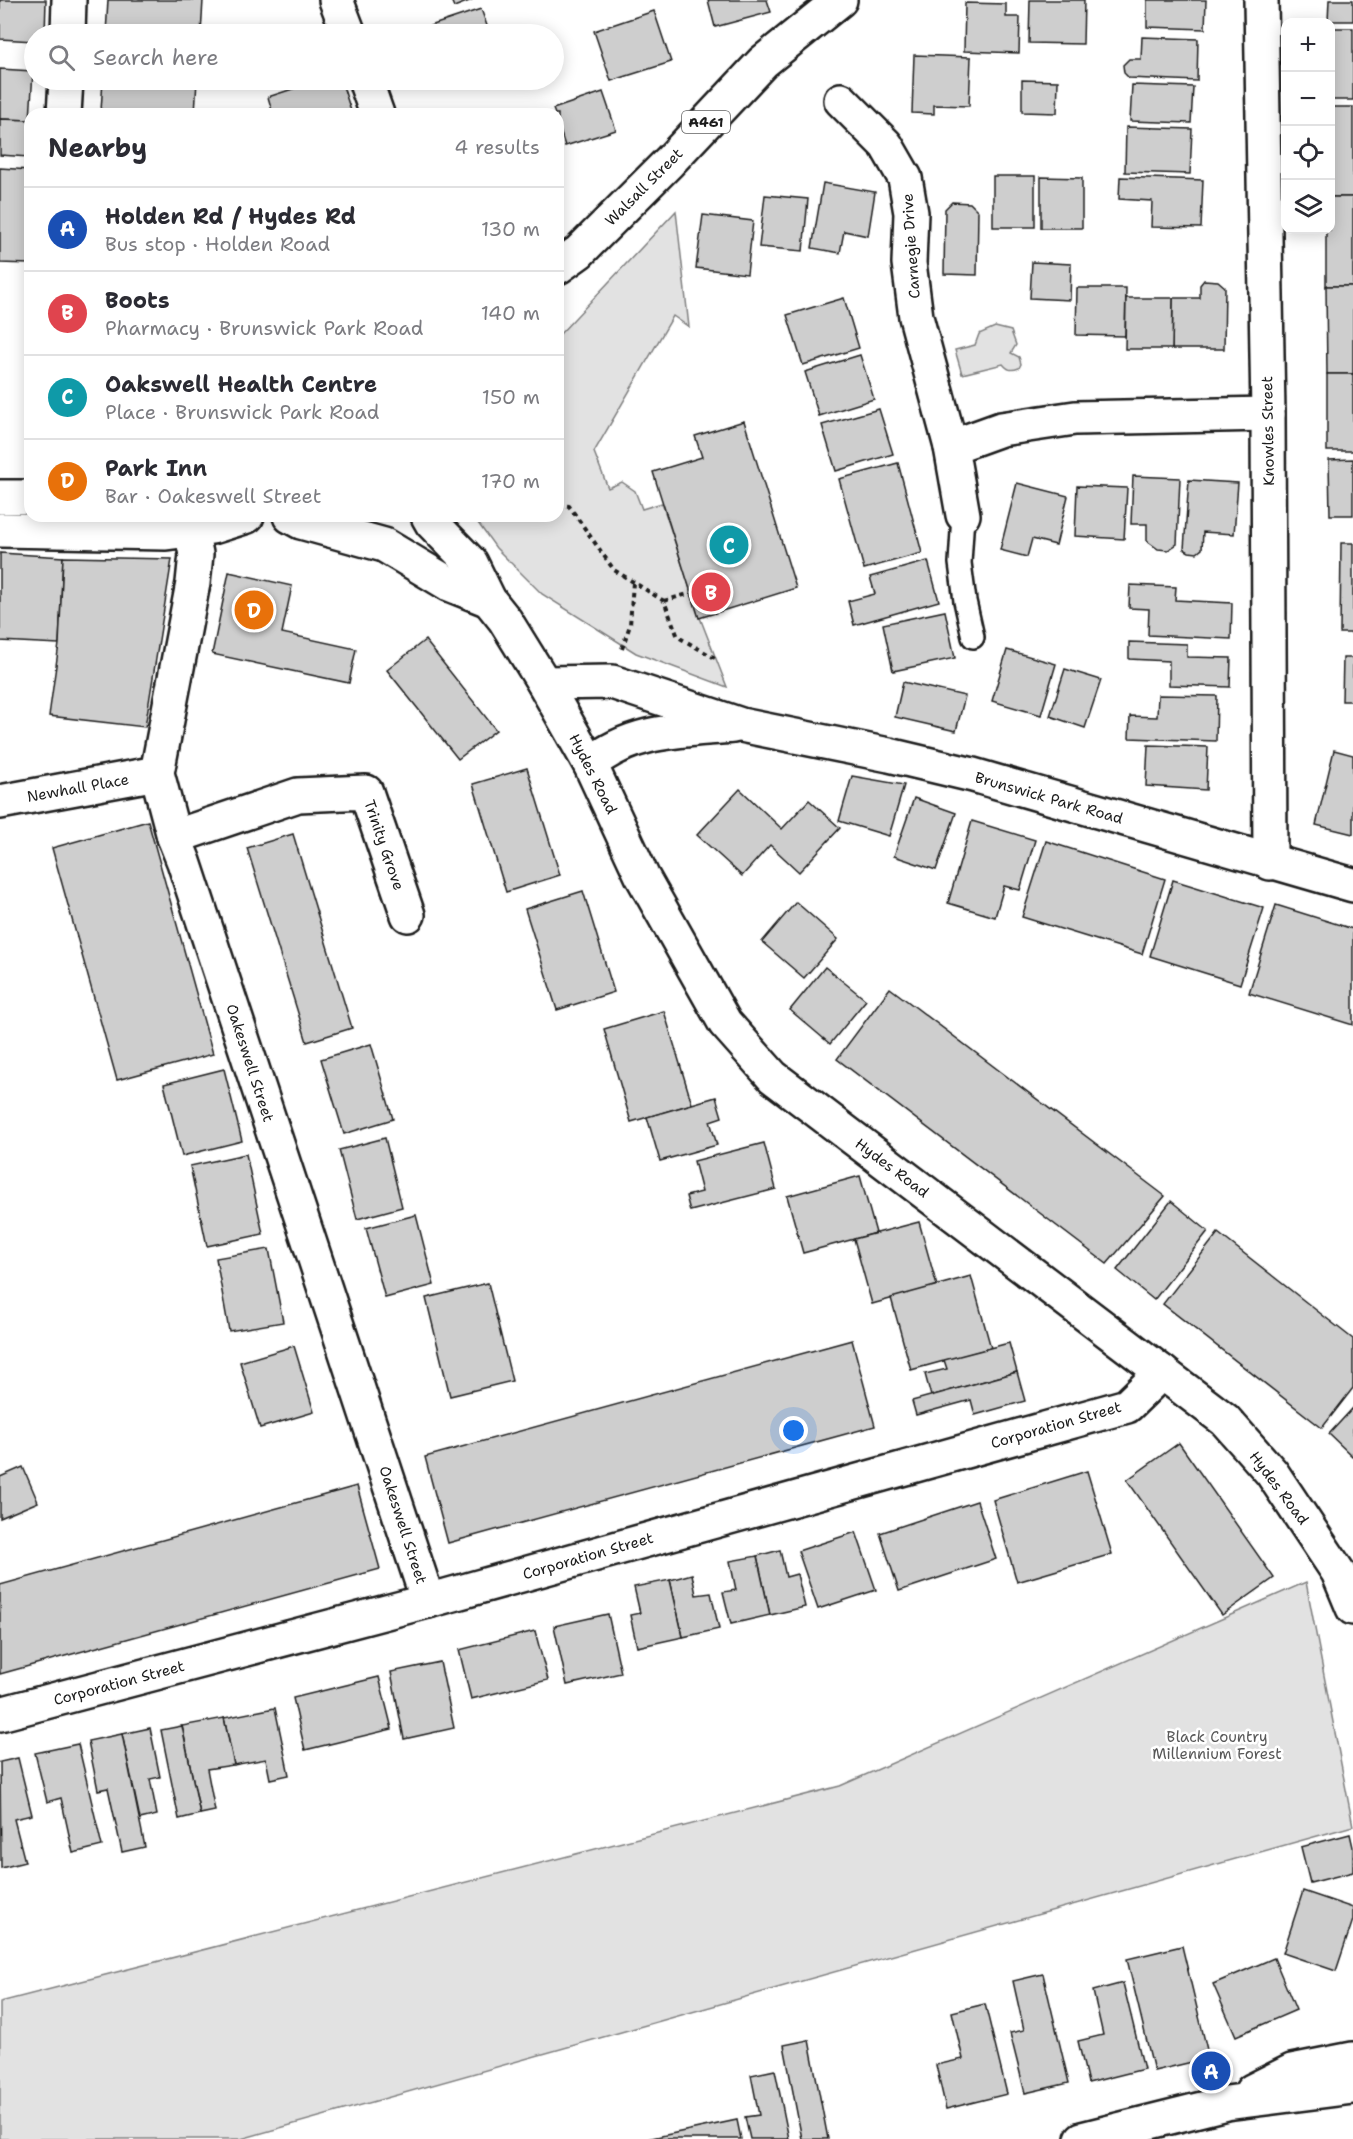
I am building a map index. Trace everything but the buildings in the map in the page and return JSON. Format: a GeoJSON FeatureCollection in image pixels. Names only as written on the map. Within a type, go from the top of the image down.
{"type":"FeatureCollection","features":[{"type":"Feature","properties":{"kind":"main road"},"geometry":{"type":"LineString","coordinates":[[68,24],[69,0]]}},
{"type":"Feature","properties":{"kind":"main road"},"geometry":{"type":"LineString","coordinates":[[336,0],[345,24]]}},
{"type":"Feature","properties":{"kind":"main road","name":"Knowles Street"},"geometry":{"type":"LineString","coordinates":[[1261,0],[1268,414],[1270,863]]}},
{"type":"Feature","properties":{"kind":"main road","name":"Walsall Street"},"geometry":{"type":"LineString","coordinates":[[569,260],[669,162],[763,62],[837,1]]}},
{"type":"Feature","properties":{"kind":"main road"},"geometry":{"type":"LineString","coordinates":[[64,108],[65,90]]}},
{"type":"Feature","properties":{"kind":"main road"},"geometry":{"type":"LineString","coordinates":[[369,90],[375,108]]}},
{"type":"Feature","properties":{"kind":"main road","name":"Carnegie Drive"},"geometry":{"type":"LineString","coordinates":[[841,100],[886,145],[905,178],[911,213],[909,263],[916,317],[951,447],[963,515]]}},
{"type":"Feature","properties":{"kind":"main road"},"geometry":{"type":"LineString","coordinates":[[951,447],[1001,429],[1075,418],[1268,414]]}},
{"type":"Feature","properties":{"kind":"main road"},"geometry":{"type":"LineString","coordinates":[[0,497],[24,497]]}},
{"type":"Feature","properties":{"kind":"main road"},"geometry":{"type":"LineString","coordinates":[[0,530],[50,524],[166,533],[190,523],[212,527],[228,522]]}},
{"type":"Feature","properties":{"kind":"main road"},"geometry":{"type":"LineString","coordinates":[[301,522],[384,545],[449,584],[489,600]]}},
{"type":"Feature","properties":{"kind":"main road"},"geometry":{"type":"LineString","coordinates":[[431,522],[471,563],[489,600],[505,620],[544,683]]}},
{"type":"Feature","properties":{"kind":"main road","name":"Oakeswell Street"},"geometry":{"type":"LineString","coordinates":[[190,523],[196,554],[193,583],[157,773],[174,837],[428,1601]]}},
{"type":"Feature","properties":{"kind":"main road","name":"Brunswick Park Road"},"geometry":{"type":"LineString","coordinates":[[544,683],[612,682],[741,725],[889,755],[973,776],[1353,885]]}},
{"type":"Feature","properties":{"kind":"main road","name":"Hydes Road"},"geometry":{"type":"LineString","coordinates":[[544,683],[590,764],[642,876],[725,1023],[773,1077],[1225,1420],[1272,1473],[1338,1572],[1353,1608]]}},
{"type":"Feature","properties":{"kind":"main road","name":"Brunswick Park Road"},"geometry":{"type":"LineString","coordinates":[[590,764],[607,750],[647,735],[741,725]]}},
{"type":"Feature","properties":{"kind":"main road","name":"Newhall Place"},"geometry":{"type":"LineString","coordinates":[[0,802],[157,773]]}},
{"type":"Feature","properties":{"kind":"main road","name":"Trinity Grove"},"geometry":{"type":"LineString","coordinates":[[174,837],[298,795],[366,792],[408,915]]}},
{"type":"Feature","properties":{"kind":"main road","name":"Corporation Street"},"geometry":{"type":"LineString","coordinates":[[0,1714],[428,1601],[1127,1406],[1162,1372]]}},
{"type":"Feature","properties":{"kind":"main road"},"geometry":{"type":"LineString","coordinates":[[1226,2103],[1293,2071],[1353,2059]]}},
{"type":"Feature","properties":{"kind":"main road"},"geometry":{"type":"LineString","coordinates":[[1082,2139],[1226,2103],[1353,2087]]}},
{"type":"Feature","properties":{"kind":"lane"},"geometry":{"type":"LineString","coordinates":[[963,515],[960,563],[965,602],[973,637]]}},
{"type":"Feature","properties":{"kind":"path"},"geometry":{"type":"LineString","coordinates":[[564,506],[569,506],[614,570],[664,601],[678,637],[715,658]]}},
{"type":"Feature","properties":{"kind":"path"},"geometry":{"type":"LineString","coordinates":[[612,682],[630,624],[633,582]]}},
{"type":"Feature","properties":{"kind":"path"},"geometry":{"type":"LineString","coordinates":[[664,601],[691,593]]}},
{"type":"Feature","properties":{"kind":"green space"},"geometry":{"type":"Polygon","coordinates":[[[676,211],[689,327],[673,316],[594,452],[608,488],[622,482],[635,491],[642,509],[662,503],[697,610],[727,687],[636,653],[542,594],[496,548],[477,522],[564,522],[564,330],[676,211]]]}},
{"type":"Feature","properties":{"kind":"green space"},"geometry":{"type":"Polygon","coordinates":[[[995,327],[1011,331],[1016,345],[1011,353],[1019,357],[1021,364],[1019,368],[1006,368],[1003,364],[962,374],[955,350],[975,345],[979,334],[995,327]]]}},
{"type":"Feature","properties":{"kind":"green space","name":"Black Country Millennium Forest"},"geometry":{"type":"Polygon","coordinates":[[[1306,1582],[1353,1826],[241,2139],[0,2139],[0,2002],[840,1786],[1306,1582]]]}},
{"type":"Feature","properties":{"kind":"place","name":"Oakswell Health Centre"},"geometry":{"type":"Point","coordinates":[729,545]}},
{"type":"Feature","properties":{"kind":"place","name":"Boots"},"geometry":{"type":"Point","coordinates":[711,592]}},
{"type":"Feature","properties":{"kind":"place","name":"Park Inn"},"geometry":{"type":"Point","coordinates":[254,610]}},
{"type":"Feature","properties":{"kind":"place","name":"Holden Rd / Hydes Rd"},"geometry":{"type":"Point","coordinates":[1211,2071]}}]}
